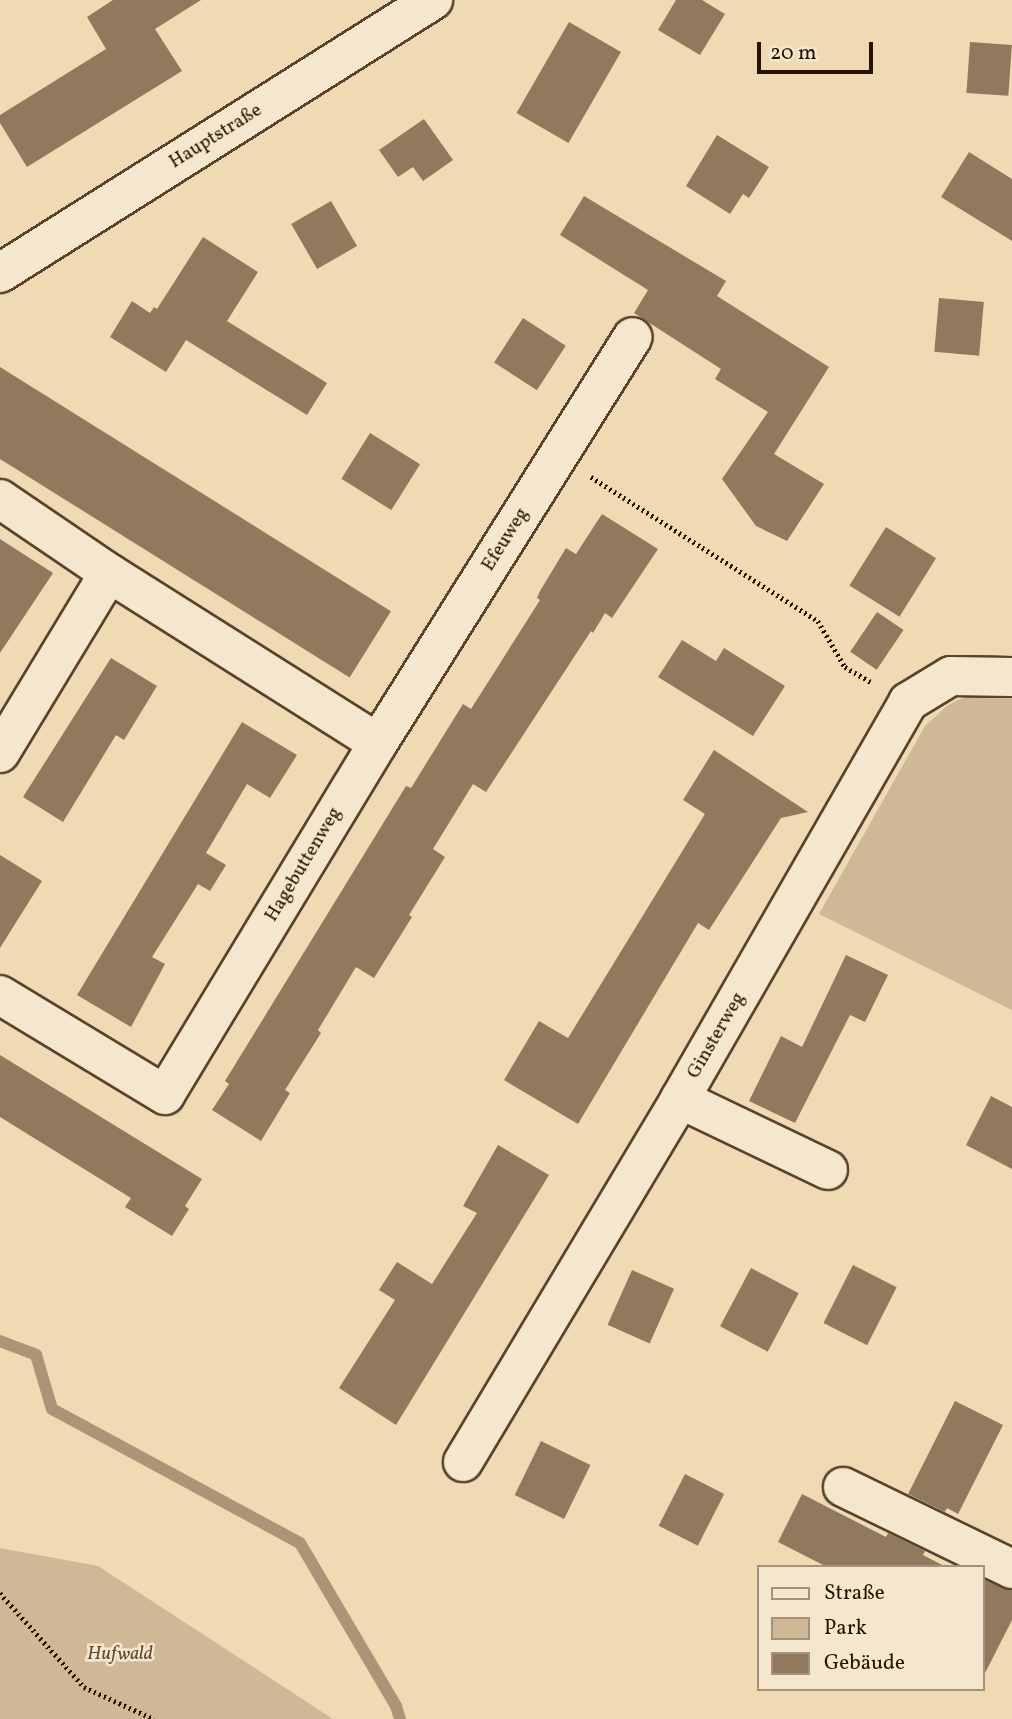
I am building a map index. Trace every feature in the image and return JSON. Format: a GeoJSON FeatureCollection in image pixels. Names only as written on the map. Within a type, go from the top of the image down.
{"type":"FeatureCollection","features":[{"type":"Feature","properties":{"kind":"street","name":"Hauptstraße"},"geometry":{"type":"LineString","coordinates":[[0,273],[433,0]]}},
{"type":"Feature","properties":{"kind":"street","name":"Efeuweg"},"geometry":{"type":"LineString","coordinates":[[378,743],[634,337]]}},
{"type":"Feature","properties":{"kind":"street"},"geometry":{"type":"LineString","coordinates":[[0,499],[109,573],[378,743]]}},
{"type":"Feature","properties":{"kind":"street"},"geometry":{"type":"LineString","coordinates":[[0,753],[109,573]]}},
{"type":"Feature","properties":{"kind":"street","name":"Ginsterweg"},"geometry":{"type":"LineString","coordinates":[[463,1462],[680,1099],[908,702],[951,676],[1012,677]]}},
{"type":"Feature","properties":{"kind":"street","name":"Hagebuttenweg"},"geometry":{"type":"LineString","coordinates":[[0,995],[164,1095],[378,743]]}},
{"type":"Feature","properties":{"kind":"street"},"geometry":{"type":"LineString","coordinates":[[680,1099],[828,1170]]}},
{"type":"Feature","properties":{"kind":"street"},"geometry":{"type":"LineString","coordinates":[[843,1488],[1012,1569]]}},
{"type":"Feature","properties":{"kind":"path"},"geometry":{"type":"LineString","coordinates":[[559,456],[818,621],[845,667],[908,702]]}},
{"type":"Feature","properties":{"kind":"path"},"geometry":{"type":"LineString","coordinates":[[0,1593],[85,1688],[154,1719]]}},
{"type":"Feature","properties":{"kind":"green space"},"geometry":{"type":"Polygon","coordinates":[[[1012,688],[1012,1010],[819,914],[925,726],[948,705],[976,691],[1012,688]]]}},
{"type":"Feature","properties":{"kind":"green space","name":"Hufwald"},"geometry":{"type":"Polygon","coordinates":[[[0,1548],[98,1566],[333,1719],[0,1719],[0,1548]]]}},
{"type":"Feature","properties":{"kind":"building"},"geometry":{"type":"Polygon","coordinates":[[[113,0],[201,0],[155,29],[182,71],[27,167],[0,123],[0,115],[106,49],[87,17],[113,0]]]}},
{"type":"Feature","properties":{"kind":"building"},"geometry":{"type":"Polygon","coordinates":[[[676,0],[702,0],[725,14],[700,55],[658,30],[676,0]]]}},
{"type":"Feature","properties":{"kind":"building"},"geometry":{"type":"Polygon","coordinates":[[[569,22],[621,52],[568,143],[516,113],[569,22]]]}},
{"type":"Feature","properties":{"kind":"building"},"geometry":{"type":"Polygon","coordinates":[[[970,42],[1012,45],[1008,96],[966,93],[970,42]]]}},
{"type":"Feature","properties":{"kind":"building"},"geometry":{"type":"Polygon","coordinates":[[[424,119],[453,160],[423,181],[413,167],[398,177],[379,150],[424,119]]]}},
{"type":"Feature","properties":{"kind":"building"},"geometry":{"type":"Polygon","coordinates":[[[717,135],[769,167],[749,198],[743,194],[730,214],[686,186],[717,135]]]}},
{"type":"Feature","properties":{"kind":"building"},"geometry":{"type":"Polygon","coordinates":[[[969,152],[1012,179],[1012,241],[941,197],[969,152]]]}},
{"type":"Feature","properties":{"kind":"building"},"geometry":{"type":"Polygon","coordinates":[[[584,196],[726,281],[717,296],[829,367],[774,454],[824,484],[787,541],[756,526],[722,479],[768,412],[715,379],[721,369],[634,313],[648,290],[560,235],[584,196]]]}},
{"type":"Feature","properties":{"kind":"building"},"geometry":{"type":"Polygon","coordinates":[[[331,201],[357,246],[317,269],[291,224],[331,201]]]}},
{"type":"Feature","properties":{"kind":"building"},"geometry":{"type":"Polygon","coordinates":[[[203,237],[258,272],[227,321],[327,383],[307,415],[186,340],[166,372],[110,337],[132,301],[150,313],[154,307],[157,309],[203,237]]]}},
{"type":"Feature","properties":{"kind":"building"},"geometry":{"type":"Polygon","coordinates":[[[939,298],[984,302],[979,356],[934,352],[939,298]]]}},
{"type":"Feature","properties":{"kind":"building"},"geometry":{"type":"Polygon","coordinates":[[[523,318],[566,346],[537,390],[494,362],[523,318]]]}},
{"type":"Feature","properties":{"kind":"building"},"geometry":{"type":"Polygon","coordinates":[[[0,367],[391,611],[350,677],[0,459],[0,367]]]}},
{"type":"Feature","properties":{"kind":"building"},"geometry":{"type":"Polygon","coordinates":[[[370,433],[420,464],[391,510],[341,479],[370,433]]]}},
{"type":"Feature","properties":{"kind":"building"},"geometry":{"type":"Polygon","coordinates":[[[602,514],[658,549],[612,618],[605,613],[593,633],[591,631],[486,792],[473,784],[433,849],[445,857],[409,915],[412,917],[374,978],[356,967],[318,1030],[321,1033],[285,1090],[290,1093],[261,1141],[212,1110],[229,1084],[225,1081],[406,786],[411,788],[463,704],[471,709],[540,600],[537,598],[540,591],[566,548],[576,554],[602,514]]]}},
{"type":"Feature","properties":{"kind":"building"},"geometry":{"type":"Polygon","coordinates":[[[886,527],[936,558],[899,617],[849,586],[886,527]]]}},
{"type":"Feature","properties":{"kind":"building"},"geometry":{"type":"Polygon","coordinates":[[[0,539],[53,573],[0,653],[0,539]]]}},
{"type":"Feature","properties":{"kind":"building"},"geometry":{"type":"Polygon","coordinates":[[[877,612],[904,630],[877,670],[850,652],[877,612]]]}},
{"type":"Feature","properties":{"kind":"building"},"geometry":{"type":"Polygon","coordinates":[[[682,640],[716,661],[724,648],[785,686],[753,736],[658,677],[682,640]]]}},
{"type":"Feature","properties":{"kind":"building"},"geometry":{"type":"Polygon","coordinates":[[[111,658],[157,686],[124,740],[116,735],[63,822],[23,797],[111,658]]]}},
{"type":"Feature","properties":{"kind":"building"},"geometry":{"type":"Polygon","coordinates":[[[242,722],[297,755],[270,798],[247,784],[206,853],[226,865],[210,891],[198,884],[152,957],[165,964],[131,1027],[77,995],[242,722]]]}},
{"type":"Feature","properties":{"kind":"building"},"geometry":{"type":"Polygon","coordinates":[[[714,750],[808,812],[781,818],[709,930],[698,923],[578,1124],[504,1080],[539,1021],[568,1038],[705,814],[683,800],[714,750]]]}},
{"type":"Feature","properties":{"kind":"building"},"geometry":{"type":"Polygon","coordinates":[[[0,855],[42,881],[0,948],[0,855]]]}},
{"type":"Feature","properties":{"kind":"building"},"geometry":{"type":"Polygon","coordinates":[[[846,955],[888,975],[865,1022],[850,1015],[795,1123],[749,1101],[781,1036],[802,1047],[846,955]]]}},
{"type":"Feature","properties":{"kind":"building"},"geometry":{"type":"Polygon","coordinates":[[[0,1055],[202,1179],[185,1206],[189,1209],[172,1236],[125,1207],[131,1198],[0,1117],[0,1055]]]}},
{"type":"Feature","properties":{"kind":"building"},"geometry":{"type":"Polygon","coordinates":[[[991,1096],[1012,1107],[1012,1169],[966,1145],[991,1096]]]}},
{"type":"Feature","properties":{"kind":"building"},"geometry":{"type":"Polygon","coordinates":[[[498,1145],[549,1175],[396,1425],[339,1388],[395,1300],[379,1290],[397,1262],[432,1284],[477,1213],[463,1206],[498,1145]]]}},
{"type":"Feature","properties":{"kind":"building"},"geometry":{"type":"Polygon","coordinates":[[[853,1265],[897,1287],[867,1345],[823,1323],[853,1265]]]}},
{"type":"Feature","properties":{"kind":"building"},"geometry":{"type":"Polygon","coordinates":[[[751,1268],[799,1293],[768,1352],[720,1326],[751,1268]]]}},
{"type":"Feature","properties":{"kind":"building"},"geometry":{"type":"Polygon","coordinates":[[[632,1270],[674,1289],[650,1344],[608,1325],[632,1270]]]}},
{"type":"Feature","properties":{"kind":"building"},"geometry":{"type":"Polygon","coordinates":[[[955,1401],[1003,1425],[958,1514],[947,1508],[945,1512],[908,1494],[955,1401]]]}},
{"type":"Feature","properties":{"kind":"building"},"geometry":{"type":"Polygon","coordinates":[[[541,1441],[590,1465],[564,1519],[515,1495],[541,1441]]]}},
{"type":"Feature","properties":{"kind":"building"},"geometry":{"type":"Polygon","coordinates":[[[685,1474],[724,1494],[698,1546],[659,1526],[685,1474]]]}},
{"type":"Feature","properties":{"kind":"building"},"geometry":{"type":"Polygon","coordinates":[[[802,1494],[886,1537],[888,1533],[925,1551],[923,1555],[942,1565],[823,1565],[778,1542],[802,1494]]]}},
{"type":"Feature","properties":{"kind":"building"},"geometry":{"type":"Polygon","coordinates":[[[984,1580],[1012,1591],[1012,1620],[984,1675],[984,1580]]]}},
{"type":"Feature","properties":{"kind":"waterway"},"geometry":{"type":"LineString","coordinates":[[0,1341],[36,1355],[52,1409],[300,1543],[396,1706],[400,1719]]}}]}
